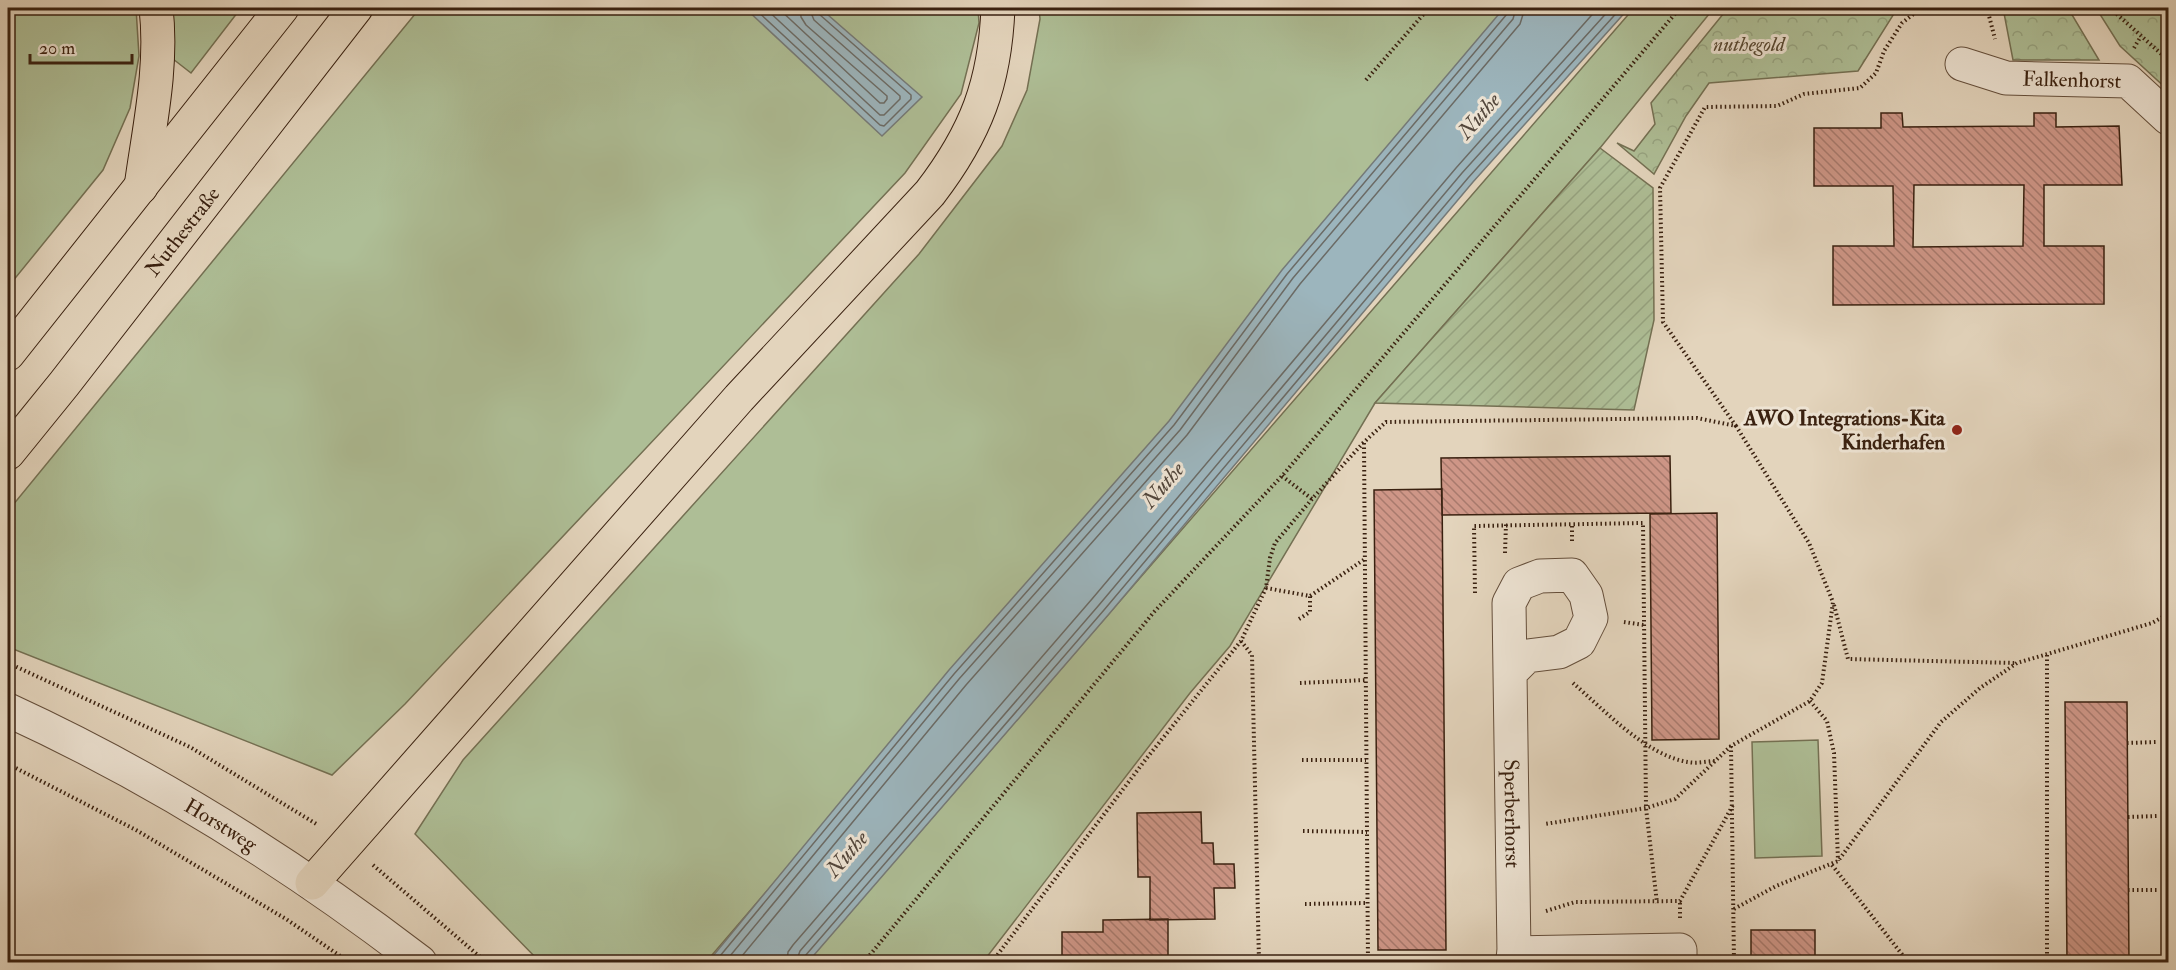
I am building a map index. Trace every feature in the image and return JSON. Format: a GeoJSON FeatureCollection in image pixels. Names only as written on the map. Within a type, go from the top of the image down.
{"type":"FeatureCollection","features":[{"type":"Feature","properties":{"kind":"highway"},"geometry":{"type":"LineString","coordinates":[[141,188],[158,62],[159,29],[156,8]]}},
{"type":"Feature","properties":{"kind":"highway"},"geometry":{"type":"LineString","coordinates":[[8,354],[282,8]]}},
{"type":"Feature","properties":{"kind":"highway","name":"Nuthestraße"},"geometry":{"type":"LineString","coordinates":[[8,453],[356,8]]}},
{"type":"Feature","properties":{"kind":"highway"},"geometry":{"type":"LineString","coordinates":[[312,883],[739,399],[930,193],[951,167],[968,138],[981,107],[997,42],[998,8]]}},
{"type":"Feature","properties":{"kind":"street","name":"Falkenhorst"},"geometry":{"type":"LineString","coordinates":[[1962,64],[2006,78],[2128,81],[2169,118]]}},
{"type":"Feature","properties":{"kind":"street","name":"Sperberhorst"},"geometry":{"type":"LineString","coordinates":[[1510,673],[1527,656],[1559,652],[1579,642],[1591,618],[1586,595],[1572,575],[1540,576],[1519,584],[1509,603],[1513,958],[1680,950],[1680,963]]}},
{"type":"Feature","properties":{"kind":"street","name":"Horstweg"},"geometry":{"type":"LineString","coordinates":[[8,710],[135,774],[224,826],[312,883],[420,963]]}},
{"type":"Feature","properties":{"kind":"path"},"geometry":{"type":"LineString","coordinates":[[1366,80],[1429,8]]}},
{"type":"Feature","properties":{"kind":"path"},"geometry":{"type":"LineString","coordinates":[[864,963],[1154,612],[1282,476],[1680,8]]}},
{"type":"Feature","properties":{"kind":"path"},"geometry":{"type":"LineString","coordinates":[[1921,8],[1902,23],[1884,51],[1876,73],[1860,88],[1804,94],[1777,106],[1705,107],[1660,188],[1663,322],[1736,426],[1809,543],[1833,602],[1848,659],[2017,663],[2152,623],[2169,614]]}},
{"type":"Feature","properties":{"kind":"path"},"geometry":{"type":"LineString","coordinates":[[2110,8],[2169,60]]}},
{"type":"Feature","properties":{"kind":"path"},"geometry":{"type":"LineString","coordinates":[[992,963],[1146,759],[1241,641],[1266,588],[1270,558],[1275,543],[1364,442],[1386,422],[1697,418],[1736,426]]}},
{"type":"Feature","properties":{"kind":"path"},"geometry":{"type":"LineString","coordinates":[[1364,442],[1368,963]]}},
{"type":"Feature","properties":{"kind":"path"},"geometry":{"type":"LineString","coordinates":[[1282,476],[1312,499]]}},
{"type":"Feature","properties":{"kind":"path"},"geometry":{"type":"LineString","coordinates":[[1506,524],[1643,523],[1646,808],[1657,903]]}},
{"type":"Feature","properties":{"kind":"path"},"geometry":{"type":"LineString","coordinates":[[1266,588],[1310,596],[1365,559]]}},
{"type":"Feature","properties":{"kind":"path"},"geometry":{"type":"LineString","coordinates":[[1299,619],[1310,612],[1310,596]]}},
{"type":"Feature","properties":{"kind":"path"},"geometry":{"type":"LineString","coordinates":[[1512,829],[1646,808],[1675,799],[1731,746],[1810,701],[1822,683],[1833,602]]}},
{"type":"Feature","properties":{"kind":"path"},"geometry":{"type":"LineString","coordinates":[[1241,641],[1252,655],[1259,963]]}},
{"type":"Feature","properties":{"kind":"path"},"geometry":{"type":"LineString","coordinates":[[1541,654],[1605,712],[1662,755],[1690,763],[1717,761]]}},
{"type":"Feature","properties":{"kind":"path"},"geometry":{"type":"LineString","coordinates":[[2047,655],[2047,963]]}},
{"type":"Feature","properties":{"kind":"path"},"geometry":{"type":"LineString","coordinates":[[8,663],[189,747],[346,842],[486,963]]}},
{"type":"Feature","properties":{"kind":"path"},"geometry":{"type":"LineString","coordinates":[[1734,909],[1776,886],[1838,861],[1941,722],[1980,688],[2017,663]]}},
{"type":"Feature","properties":{"kind":"path"},"geometry":{"type":"LineString","coordinates":[[1300,682],[1366,681]]}},
{"type":"Feature","properties":{"kind":"path"},"geometry":{"type":"LineString","coordinates":[[1810,701],[1827,721],[1834,753],[1838,861]]}},
{"type":"Feature","properties":{"kind":"path"},"geometry":{"type":"LineString","coordinates":[[2127,743],[2156,742]]}},
{"type":"Feature","properties":{"kind":"path"},"geometry":{"type":"LineString","coordinates":[[1731,746],[1734,963]]}},
{"type":"Feature","properties":{"kind":"path"},"geometry":{"type":"LineString","coordinates":[[1302,760],[1366,760]]}},
{"type":"Feature","properties":{"kind":"path"},"geometry":{"type":"LineString","coordinates":[[8,764],[136,830],[286,919],[349,963]]}},
{"type":"Feature","properties":{"kind":"path"},"geometry":{"type":"LineString","coordinates":[[1514,920],[1575,902],[1680,902],[1733,805]]}},
{"type":"Feature","properties":{"kind":"path"},"geometry":{"type":"LineString","coordinates":[[2128,817],[2157,816]]}},
{"type":"Feature","properties":{"kind":"path"},"geometry":{"type":"LineString","coordinates":[[1303,831],[1367,832]]}},
{"type":"Feature","properties":{"kind":"path"},"geometry":{"type":"LineString","coordinates":[[1832,865],[1908,963]]}},
{"type":"Feature","properties":{"kind":"path"},"geometry":{"type":"LineString","coordinates":[[2128,891],[2157,890]]}},
{"type":"Feature","properties":{"kind":"path"},"geometry":{"type":"LineString","coordinates":[[1305,904],[1368,903]]}},
{"type":"Feature","properties":{"kind":"green space"},"geometry":{"type":"Polygon","coordinates":[[[8,8],[136,8],[139,56],[130,108],[103,170],[8,287],[8,8]]]}},
{"type":"Feature","properties":{"kind":"green space"},"geometry":{"type":"Polygon","coordinates":[[[172,8],[241,8],[191,73],[173,59],[172,8]]]}},
{"type":"Feature","properties":{"kind":"green space"},"geometry":{"type":"Polygon","coordinates":[[[420,8],[978,8],[979,23],[961,94],[905,173],[405,704],[332,775],[8,647],[8,511],[420,8]]]}},
{"type":"Feature","properties":{"kind":"green space"},"geometry":{"type":"Polygon","coordinates":[[[1039,8],[1524,8],[706,962],[540,962],[415,834],[463,760],[919,254],[1002,146],[1027,90],[1040,19],[1039,8]]]}},
{"type":"Feature","properties":{"kind":"green space"},"geometry":{"type":"Polygon","coordinates":[[[1634,8],[1714,8],[1600,148],[1375,403],[1230,646],[1190,693],[983,962],[807,962],[1634,8]]]}},
{"type":"Feature","properties":{"kind":"green space","name":"nuthegold"},"geometry":{"type":"Polygon","coordinates":[[[1728,8],[1903,8],[1895,12],[1858,71],[1709,83],[1686,116],[1654,174],[1617,143],[1634,151],[1655,124],[1651,103],[1728,8]]]}},
{"type":"Feature","properties":{"kind":"green space"},"geometry":{"type":"Polygon","coordinates":[[[2003,8],[2068,8],[2099,60],[2013,60],[2003,8]]]}},
{"type":"Feature","properties":{"kind":"green space"},"geometry":{"type":"Polygon","coordinates":[[[2096,8],[2168,8],[2168,90],[2120,46],[2096,8]]]}},
{"type":"Feature","properties":{"kind":"green space"},"geometry":{"type":"Polygon","coordinates":[[[1600,148],[1653,188],[1654,320],[1634,410],[1375,403],[1600,148]]]}},
{"type":"Feature","properties":{"kind":"green space"},"geometry":{"type":"Polygon","coordinates":[[[1818,740],[1822,856],[1755,858],[1752,742],[1818,740]]]}},
{"type":"Feature","properties":{"kind":"water"},"geometry":{"type":"Polygon","coordinates":[[[745,8],[820,8],[922,97],[882,136],[745,8]]]}},
{"type":"Feature","properties":{"kind":"water","name":"Nuthe"},"geometry":{"type":"Polygon","coordinates":[[[1504,8],[1629,8],[1473,182],[1109,614],[808,962],[708,962],[949,670],[1169,421],[1282,270],[1504,8]]]}},
{"type":"Feature","properties":{"kind":"building"},"geometry":{"type":"Polygon","coordinates":[[[1881,113],[1902,113],[1903,127],[2034,126],[2034,113],[2056,113],[2056,127],[2119,126],[2122,185],[2044,185],[2044,246],[2104,246],[2104,304],[1833,305],[1833,246],[1894,246],[1893,186],[1814,186],[1814,128],[1881,128],[1881,113]],[[1914,185],[1913,247],[2023,246],[2024,185],[1914,185]]]}},
{"type":"Feature","properties":{"kind":"building"},"geometry":{"type":"Polygon","coordinates":[[[1670,456],[1671,513],[1442,515],[1441,458],[1670,456]]]}},
{"type":"Feature","properties":{"kind":"building"},"geometry":{"type":"Polygon","coordinates":[[[1442,489],[1446,950],[1378,950],[1374,490],[1442,489]]]}},
{"type":"Feature","properties":{"kind":"building"},"geometry":{"type":"Polygon","coordinates":[[[1717,513],[1719,739],[1652,740],[1650,514],[1717,513]]]}},
{"type":"Feature","properties":{"kind":"building"},"geometry":{"type":"Polygon","coordinates":[[[2065,702],[2127,702],[2129,962],[2067,962],[2065,702]]]}},
{"type":"Feature","properties":{"kind":"building"},"geometry":{"type":"Polygon","coordinates":[[[1201,812],[1202,843],[1213,843],[1214,864],[1234,864],[1235,888],[1214,888],[1215,919],[1150,920],[1150,877],[1138,877],[1137,813],[1201,812]]]}},
{"type":"Feature","properties":{"kind":"building"},"geometry":{"type":"Polygon","coordinates":[[[1168,919],[1168,962],[1062,962],[1062,932],[1103,932],[1103,920],[1168,919]]]}},
{"type":"Feature","properties":{"kind":"building"},"geometry":{"type":"Polygon","coordinates":[[[1751,930],[1815,930],[1815,962],[1751,962],[1751,930]]]}},
{"type":"Feature","properties":{"kind":"place","name":"AWO Integrations-Kita Kinderhafen"},"geometry":{"type":"Point","coordinates":[1957,430]}}]}
